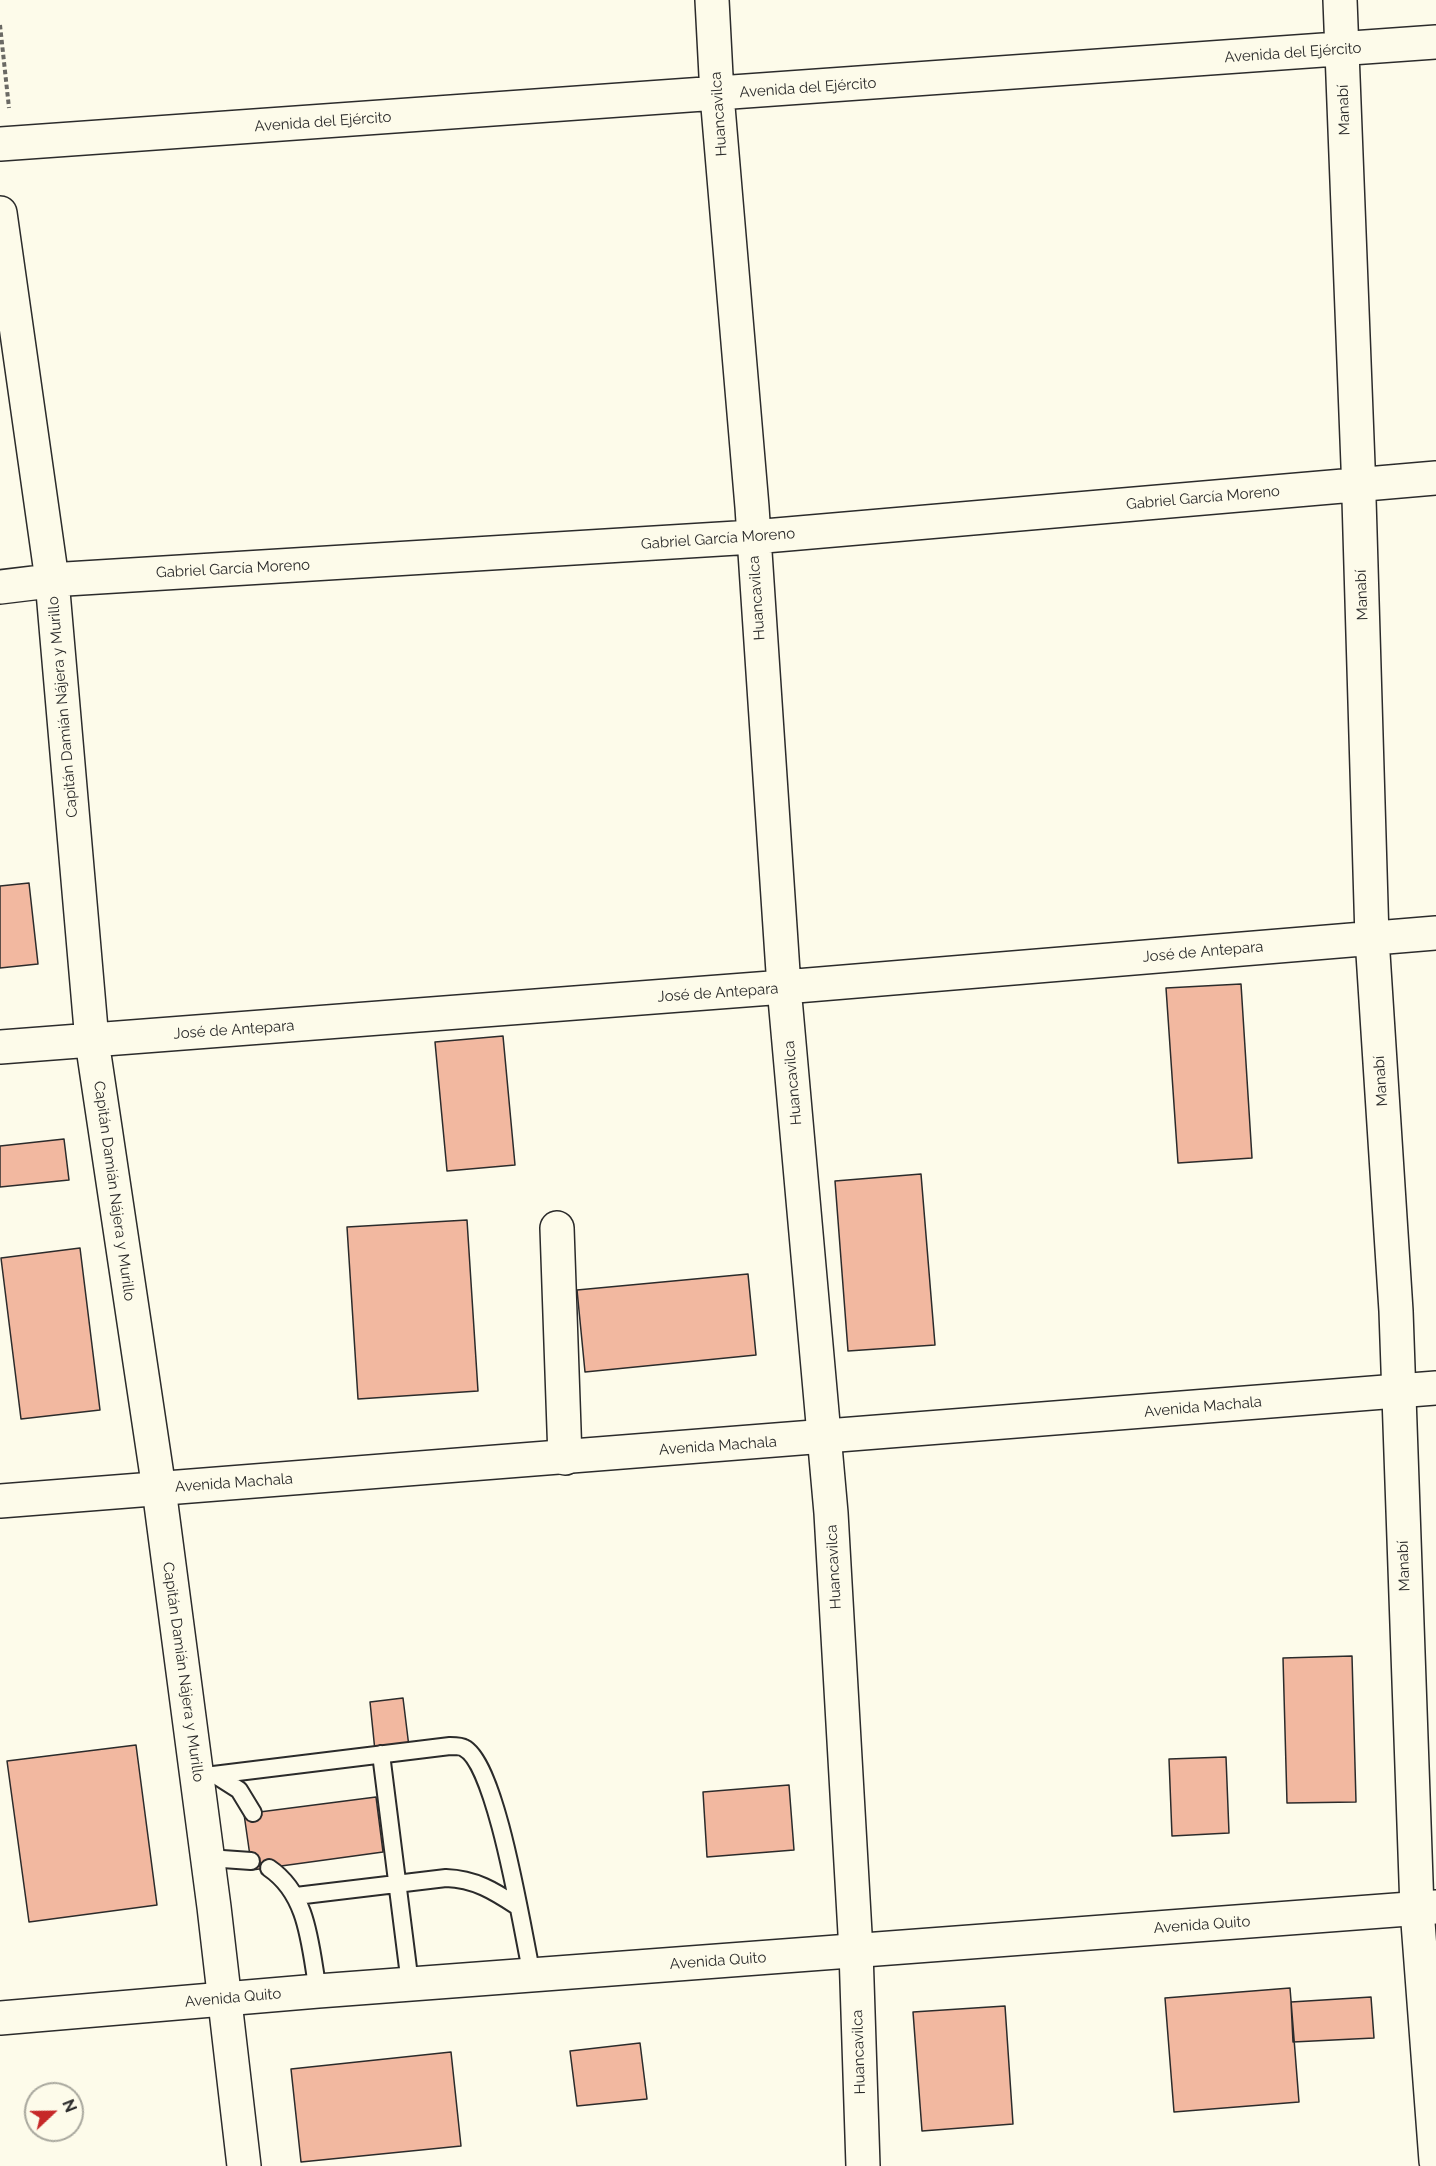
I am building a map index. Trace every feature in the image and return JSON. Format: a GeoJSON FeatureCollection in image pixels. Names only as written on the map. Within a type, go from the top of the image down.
{"type":"FeatureCollection","features":[{"type":"Feature","properties":{"kind":"street","name":"Huancavilca"},"geometry":{"type":"LineString","coordinates":[[712,0],[717,95],[753,537],[784,987],[825,1438],[856,1951],[863,2166]]}},
{"type":"Feature","properties":{"kind":"street","name":"Manabí"},"geometry":{"type":"LineString","coordinates":[[1340,0],[1372,938],[1396,1311],[1397,1392],[1426,1908],[1436,2161]]}},
{"type":"Feature","properties":{"kind":"street","name":"Avenida del Ejército"},"geometry":{"type":"LineString","coordinates":[[0,144],[717,95],[1436,42]]}},
{"type":"Feature","properties":{"kind":"street","name":"Capitán Damián Nájera y Murillo"},"geometry":{"type":"LineString","coordinates":[[0,213],[52,580],[92,1041],[159,1489],[207,1776],[208,1858],[244,2166]]}},
{"type":"Feature","properties":{"kind":"street","name":"Gabriel García Moreno"},"geometry":{"type":"LineString","coordinates":[[0,588],[52,580],[753,537],[1436,478]]}},
{"type":"Feature","properties":{"kind":"street","name":"José de Antepara"},"geometry":{"type":"LineString","coordinates":[[0,1047],[784,987],[1436,933]]}},
{"type":"Feature","properties":{"kind":"street"},"geometry":{"type":"LineString","coordinates":[[557,1228],[565,1458]]}},
{"type":"Feature","properties":{"kind":"street","name":"Avenida Machala"},"geometry":{"type":"LineString","coordinates":[[0,1501],[825,1438],[1436,1388]]}},
{"type":"Feature","properties":{"kind":"street","name":"Avenida Quito"},"geometry":{"type":"LineString","coordinates":[[0,2018],[318,1990],[1426,1908]]}},
{"type":"Feature","properties":{"kind":"lane"},"geometry":{"type":"LineString","coordinates":[[207,1776],[450,1746],[465,1748],[478,1762],[488,1781],[498,1814],[532,1975]]}},
{"type":"Feature","properties":{"kind":"lane"},"geometry":{"type":"LineString","coordinates":[[381,1754],[410,1984]]}},
{"type":"Feature","properties":{"kind":"lane"},"geometry":{"type":"LineString","coordinates":[[207,1776],[239,1790],[253,1813]]}},
{"type":"Feature","properties":{"kind":"lane"},"geometry":{"type":"LineString","coordinates":[[208,1858],[251,1861]]}},
{"type":"Feature","properties":{"kind":"lane"},"geometry":{"type":"LineString","coordinates":[[269,1868],[281,1876],[296,1896],[305,1922],[318,1990]]}},
{"type":"Feature","properties":{"kind":"lane"},"geometry":{"type":"LineString","coordinates":[[296,1896],[446,1878],[464,1879],[488,1887],[517,1906]]}},
{"type":"Feature","properties":{"kind":"building"},"geometry":{"type":"Polygon","coordinates":[[[29,883],[38,964],[0,968],[0,886],[29,883]]]}},
{"type":"Feature","properties":{"kind":"building"},"geometry":{"type":"Polygon","coordinates":[[[1241,984],[1252,1158],[1178,1163],[1166,988],[1241,984]]]}},
{"type":"Feature","properties":{"kind":"building"},"geometry":{"type":"Polygon","coordinates":[[[503,1036],[515,1165],[447,1171],[435,1042],[503,1036]]]}},
{"type":"Feature","properties":{"kind":"building"},"geometry":{"type":"Polygon","coordinates":[[[64,1139],[69,1180],[0,1187],[0,1146],[64,1139]]]}},
{"type":"Feature","properties":{"kind":"building"},"geometry":{"type":"Polygon","coordinates":[[[921,1174],[935,1345],[848,1351],[835,1181],[921,1174]]]}},
{"type":"Feature","properties":{"kind":"building"},"geometry":{"type":"Polygon","coordinates":[[[467,1220],[478,1391],[358,1399],[347,1227],[467,1220]]]}},
{"type":"Feature","properties":{"kind":"building"},"geometry":{"type":"Polygon","coordinates":[[[80,1248],[100,1410],[21,1419],[1,1258],[80,1248]]]}},
{"type":"Feature","properties":{"kind":"building"},"geometry":{"type":"Polygon","coordinates":[[[748,1274],[756,1355],[585,1372],[577,1290],[748,1274]]]}},
{"type":"Feature","properties":{"kind":"building"},"geometry":{"type":"Polygon","coordinates":[[[1352,1656],[1356,1802],[1287,1803],[1283,1658],[1352,1656]]]}},
{"type":"Feature","properties":{"kind":"building"},"geometry":{"type":"Polygon","coordinates":[[[403,1698],[409,1747],[375,1751],[370,1702],[403,1698]]]}},
{"type":"Feature","properties":{"kind":"building"},"geometry":{"type":"Polygon","coordinates":[[[136,1745],[157,1905],[29,1922],[7,1761],[136,1745]]]}},
{"type":"Feature","properties":{"kind":"building"},"geometry":{"type":"Polygon","coordinates":[[[1226,1757],[1229,1833],[1172,1836],[1169,1759],[1226,1757]]]}},
{"type":"Feature","properties":{"kind":"building"},"geometry":{"type":"Polygon","coordinates":[[[789,1785],[794,1850],[707,1857],[703,1792],[789,1785]]]}},
{"type":"Feature","properties":{"kind":"building"},"geometry":{"type":"Polygon","coordinates":[[[376,1797],[383,1852],[252,1870],[244,1814],[376,1797]]]}},
{"type":"Feature","properties":{"kind":"building"},"geometry":{"type":"Polygon","coordinates":[[[1290,1988],[1299,2102],[1174,2112],[1165,1998],[1290,1988]]]}},
{"type":"Feature","properties":{"kind":"building"},"geometry":{"type":"Polygon","coordinates":[[[1371,1997],[1374,2038],[1293,2042],[1291,2002],[1371,1997]]]}},
{"type":"Feature","properties":{"kind":"building"},"geometry":{"type":"Polygon","coordinates":[[[1005,2006],[1013,2124],[922,2131],[913,2012],[1005,2006]]]}},
{"type":"Feature","properties":{"kind":"building"},"geometry":{"type":"Polygon","coordinates":[[[640,2043],[647,2099],[577,2106],[570,2051],[640,2043]]]}},
{"type":"Feature","properties":{"kind":"building"},"geometry":{"type":"Polygon","coordinates":[[[451,2052],[461,2146],[301,2162],[291,2069],[451,2052]]]}}]}
